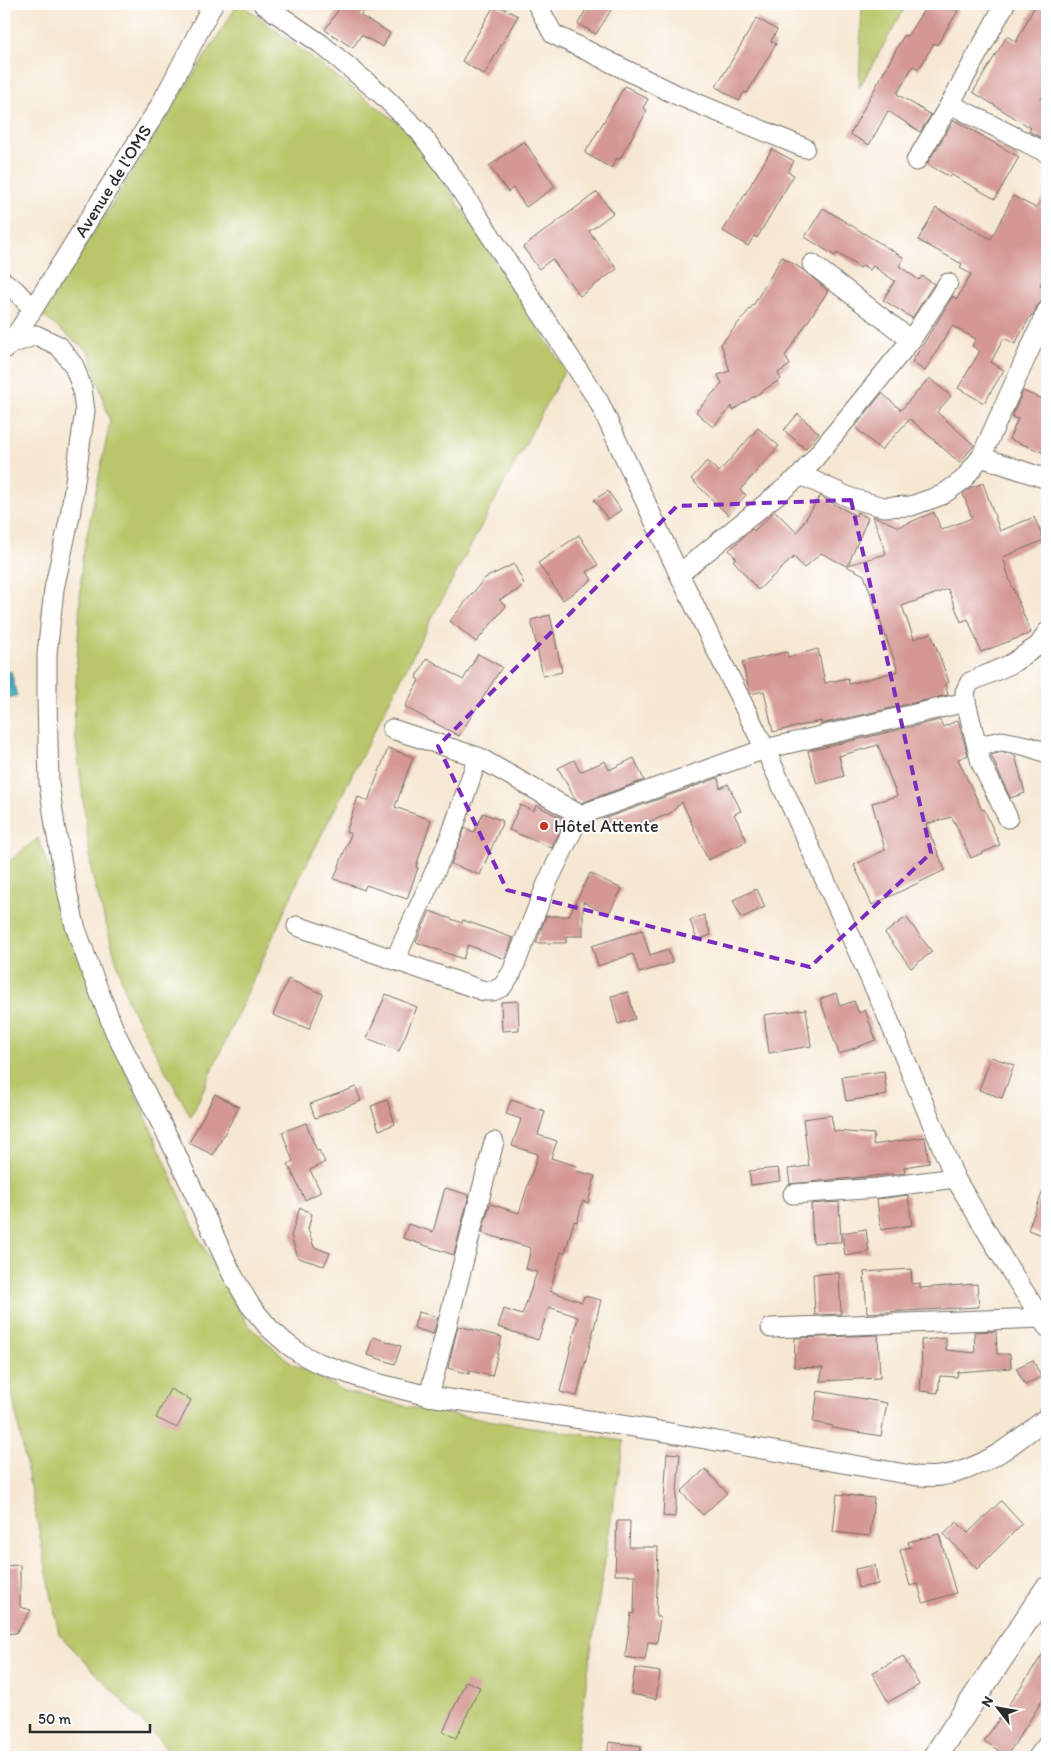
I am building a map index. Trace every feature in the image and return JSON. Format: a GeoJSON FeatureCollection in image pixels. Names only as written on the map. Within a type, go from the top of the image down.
{"type":"FeatureCollection","features":[{"type":"Feature","properties":{"kind":"main road"},"geometry":{"type":"LineString","coordinates":[[935,1757],[1047,1589]]}},
{"type":"Feature","properties":{"kind":"street","name":"Avenue de l'OMS"},"geometry":{"type":"LineString","coordinates":[[6,348],[33,309],[161,104],[213,4]]}},
{"type":"Feature","properties":{"kind":"street"},"geometry":{"type":"LineString","coordinates":[[263,4],[321,44],[382,94],[419,131],[450,172],[599,402],[679,574],[765,749],[884,1011],[955,1178],[1005,1262],[1044,1322]]}},
{"type":"Feature","properties":{"kind":"street"},"geometry":{"type":"LineString","coordinates":[[536,4],[553,34],[677,95],[805,148]]}},
{"type":"Feature","properties":{"kind":"street"},"geometry":{"type":"LineString","coordinates":[[916,161],[1005,4]]}},
{"type":"Feature","properties":{"kind":"street"},"geometry":{"type":"LineString","coordinates":[[950,104],[1047,154]]}},
{"type":"Feature","properties":{"kind":"street"},"geometry":{"type":"LineString","coordinates":[[812,264],[911,340]]}},
{"type":"Feature","properties":{"kind":"street"},"geometry":{"type":"LineString","coordinates":[[4,282],[15,290],[33,309]]}},
{"type":"Feature","properties":{"kind":"street"},"geometry":{"type":"LineString","coordinates":[[679,574],[801,475],[911,340],[948,283]]}},
{"type":"Feature","properties":{"kind":"street"},"geometry":{"type":"LineString","coordinates":[[801,475],[851,498],[883,507],[911,506],[942,495],[963,480],[980,457],[1047,311]]}},
{"type":"Feature","properties":{"kind":"street"},"geometry":{"type":"LineString","coordinates":[[6,348],[36,335],[59,346],[74,366],[82,388],[85,411],[70,516],[54,589],[47,654],[47,740],[50,784],[67,890],[75,926],[112,1023],[172,1145],[232,1274],[250,1305],[269,1328],[301,1354],[316,1362],[372,1382],[429,1396],[654,1430],[917,1476],[940,1476],[984,1462],[1008,1449],[1047,1417]]}},
{"type":"Feature","properties":{"kind":"street"},"geometry":{"type":"LineString","coordinates":[[980,457],[1047,479]]}},
{"type":"Feature","properties":{"kind":"street"},"geometry":{"type":"LineString","coordinates":[[1008,818],[981,763],[965,692],[970,682],[1011,664],[1039,645],[1047,632]]}},
{"type":"Feature","properties":{"kind":"street"},"geometry":{"type":"LineString","coordinates":[[297,926],[484,991],[493,991],[502,987],[512,972],[548,881],[580,815],[765,749],[966,702]]}},
{"type":"Feature","properties":{"kind":"street"},"geometry":{"type":"LineString","coordinates":[[392,730],[478,757],[580,815]]}},
{"type":"Feature","properties":{"kind":"street"},"geometry":{"type":"LineString","coordinates":[[977,746],[1002,742],[1027,746],[1047,753]]}},
{"type":"Feature","properties":{"kind":"street"},"geometry":{"type":"LineString","coordinates":[[395,960],[450,838],[478,757]]}},
{"type":"Feature","properties":{"kind":"street"},"geometry":{"type":"LineString","coordinates":[[429,1396],[494,1142]]}},
{"type":"Feature","properties":{"kind":"street"},"geometry":{"type":"LineString","coordinates":[[793,1194],[878,1188],[955,1178]]}},
{"type":"Feature","properties":{"kind":"street"},"geometry":{"type":"LineString","coordinates":[[771,1328],[1044,1322]]}},
{"type":"Feature","properties":{"kind":"street"},"geometry":{"type":"LineString","coordinates":[[1038,1757],[1047,1745]]}},
{"type":"Feature","properties":{"kind":"highlighted area"},"geometry":{"type":"Polygon","coordinates":[[[851,500],[931,853],[810,967],[507,890],[438,746],[677,506],[851,500]]]}},
{"type":"Feature","properties":{"kind":"green space"},"geometry":{"type":"Polygon","coordinates":[[[238,4],[241,4],[413,134],[565,370],[434,614],[299,879],[191,1117],[128,1002],[92,875],[74,723],[82,559],[110,422],[89,352],[42,315],[238,4]]]}},
{"type":"Feature","properties":{"kind":"green space"},"geometry":{"type":"Polygon","coordinates":[[[862,4],[907,4],[859,88],[862,4]]]}},
{"type":"Feature","properties":{"kind":"green space"},"geometry":{"type":"Polygon","coordinates":[[[38,838],[98,1008],[199,1239],[248,1325],[292,1364],[347,1392],[423,1410],[623,1441],[575,1757],[175,1757],[59,1634],[4,1352],[4,866],[38,838]]]}},
{"type":"Feature","properties":{"kind":"water"},"geometry":{"type":"Polygon","coordinates":[[[11,671],[17,696],[8,698],[4,673],[11,671]]]}},
{"type":"Feature","properties":{"kind":"building"},"geometry":{"type":"Polygon","coordinates":[[[342,4],[368,4],[361,16],[390,33],[383,47],[361,35],[353,48],[325,30],[342,4]]]}},
{"type":"Feature","properties":{"kind":"building"},"geometry":{"type":"Polygon","coordinates":[[[495,4],[518,16],[484,75],[462,61],[495,4]]]}},
{"type":"Feature","properties":{"kind":"building"},"geometry":{"type":"Polygon","coordinates":[[[589,4],[615,4],[596,34],[578,24],[589,4]]]}},
{"type":"Feature","properties":{"kind":"building"},"geometry":{"type":"Polygon","coordinates":[[[928,4],[947,4],[958,11],[937,45],[934,43],[919,69],[913,66],[897,94],[931,115],[920,132],[888,111],[869,145],[850,134],[904,35],[907,36],[928,4]]]}},
{"type":"Feature","properties":{"kind":"building"},"geometry":{"type":"Polygon","coordinates":[[[1036,4],[1047,4],[1047,89],[1041,99],[1047,103],[1047,141],[1029,131],[1031,128],[973,92],[1007,36],[1016,42],[1036,4]]]}},
{"type":"Feature","properties":{"kind":"building"},"geometry":{"type":"Polygon","coordinates":[[[757,18],[777,30],[771,41],[776,44],[747,93],[744,92],[739,101],[716,87],[757,18]]]}},
{"type":"Feature","properties":{"kind":"building"},"geometry":{"type":"Polygon","coordinates":[[[625,86],[648,99],[643,108],[647,111],[619,160],[617,158],[611,168],[585,153],[625,86]]]}},
{"type":"Feature","properties":{"kind":"building"},"geometry":{"type":"Polygon","coordinates":[[[954,120],[1019,157],[995,199],[952,175],[950,177],[927,164],[954,120]]]}},
{"type":"Feature","properties":{"kind":"building"},"geometry":{"type":"Polygon","coordinates":[[[524,141],[555,187],[526,207],[513,188],[508,192],[489,166],[524,141]]]}},
{"type":"Feature","properties":{"kind":"building"},"geometry":{"type":"Polygon","coordinates":[[[772,149],[794,161],[788,172],[794,175],[757,238],[754,236],[748,246],[723,231],[772,149]]]}},
{"type":"Feature","properties":{"kind":"building"},"geometry":{"type":"Polygon","coordinates":[[[1047,190],[1047,272],[1040,285],[1047,289],[1047,292],[1037,306],[1033,316],[1031,315],[1015,344],[1004,338],[991,362],[1004,370],[984,403],[958,388],[980,351],[972,346],[976,339],[952,326],[925,371],[912,362],[953,296],[957,299],[971,274],[960,268],[962,264],[918,240],[936,208],[991,239],[1013,196],[1036,208],[1047,190]]]}},
{"type":"Feature","properties":{"kind":"building"},"geometry":{"type":"Polygon","coordinates":[[[597,192],[613,213],[589,231],[617,269],[580,296],[552,259],[539,269],[523,247],[597,192]]]}},
{"type":"Feature","properties":{"kind":"building"},"geometry":{"type":"Polygon","coordinates":[[[823,208],[904,258],[899,266],[919,280],[922,276],[934,284],[912,318],[883,300],[895,281],[873,266],[870,270],[863,265],[860,268],[837,253],[835,256],[805,237],[823,208]]]}},
{"type":"Feature","properties":{"kind":"building"},"geometry":{"type":"Polygon","coordinates":[[[782,257],[802,269],[828,291],[785,356],[790,365],[778,373],[781,379],[733,410],[732,406],[713,427],[696,412],[722,383],[718,375],[730,371],[721,344],[754,304],[782,257]]]}},
{"type":"Feature","properties":{"kind":"building"},"geometry":{"type":"Polygon","coordinates":[[[929,378],[951,396],[937,412],[974,445],[960,463],[910,419],[881,450],[855,427],[882,393],[901,410],[929,378]]]}},
{"type":"Feature","properties":{"kind":"building"},"geometry":{"type":"Polygon","coordinates":[[[1023,391],[1047,401],[1047,454],[1009,439],[1018,419],[1012,417],[1023,391]]]}},
{"type":"Feature","properties":{"kind":"building"},"geometry":{"type":"Polygon","coordinates":[[[798,414],[819,433],[805,449],[784,430],[798,414]]]}},
{"type":"Feature","properties":{"kind":"building"},"geometry":{"type":"Polygon","coordinates":[[[758,428],[779,446],[740,490],[746,495],[728,515],[691,479],[707,461],[719,472],[758,428]]]}},
{"type":"Feature","properties":{"kind":"building"},"geometry":{"type":"Polygon","coordinates":[[[983,483],[1000,531],[1034,517],[1044,540],[1003,557],[1010,581],[1031,633],[981,652],[968,619],[961,622],[948,589],[902,606],[914,639],[931,633],[949,682],[945,684],[948,695],[821,724],[821,721],[773,732],[764,691],[750,694],[742,662],[787,652],[788,657],[818,649],[825,683],[848,678],[849,684],[898,671],[864,575],[821,553],[804,568],[794,557],[758,590],[733,560],[736,558],[729,550],[752,529],[754,531],[775,511],[797,533],[820,496],[856,516],[857,512],[868,518],[848,565],[886,554],[873,516],[899,527],[934,512],[941,530],[972,518],[963,494],[983,483]]]}},
{"type":"Feature","properties":{"kind":"building"},"geometry":{"type":"Polygon","coordinates":[[[608,491],[621,510],[608,519],[594,500],[608,491]]]}},
{"type":"Feature","properties":{"kind":"building"},"geometry":{"type":"Polygon","coordinates":[[[579,535],[598,565],[587,572],[592,580],[563,600],[538,563],[579,535]]]}},
{"type":"Feature","properties":{"kind":"building"},"geometry":{"type":"Polygon","coordinates":[[[514,564],[524,584],[518,590],[499,600],[506,606],[476,642],[450,621],[485,578],[514,564]]]}},
{"type":"Feature","properties":{"kind":"building"},"geometry":{"type":"Polygon","coordinates":[[[550,615],[562,672],[543,676],[531,620],[550,615]]]}},
{"type":"Feature","properties":{"kind":"building"},"geometry":{"type":"Polygon","coordinates":[[[478,654],[502,667],[459,736],[405,707],[419,680],[416,678],[427,658],[463,680],[478,654]]]}},
{"type":"Feature","properties":{"kind":"building"},"geometry":{"type":"Polygon","coordinates":[[[940,720],[943,727],[958,720],[968,755],[958,759],[1000,845],[971,858],[952,817],[926,824],[945,870],[872,905],[854,865],[885,850],[872,803],[897,796],[878,745],[839,756],[844,776],[817,784],[808,751],[940,720]]]}},
{"type":"Feature","properties":{"kind":"building"},"geometry":{"type":"Polygon","coordinates":[[[388,748],[413,757],[395,807],[431,820],[416,867],[418,868],[407,899],[366,885],[364,890],[334,879],[351,834],[346,832],[358,797],[368,801],[388,748]]]}},
{"type":"Feature","properties":{"kind":"building"},"geometry":{"type":"Polygon","coordinates":[[[1002,752],[1015,755],[1025,793],[1010,798],[991,755],[1002,752]]]}},
{"type":"Feature","properties":{"kind":"building"},"geometry":{"type":"Polygon","coordinates":[[[634,758],[644,780],[581,803],[575,799],[558,768],[574,760],[580,772],[605,761],[609,770],[634,758]]]}},
{"type":"Feature","properties":{"kind":"building"},"geometry":{"type":"Polygon","coordinates":[[[718,778],[720,788],[728,784],[741,811],[734,814],[747,841],[708,860],[682,802],[671,813],[623,832],[603,819],[718,778]]]}},
{"type":"Feature","properties":{"kind":"building"},"geometry":{"type":"Polygon","coordinates":[[[520,805],[534,811],[536,805],[565,820],[552,848],[509,830],[520,805]]]}},
{"type":"Feature","properties":{"kind":"building"},"geometry":{"type":"Polygon","coordinates":[[[483,813],[503,821],[480,875],[451,864],[465,828],[474,832],[483,813]]]}},
{"type":"Feature","properties":{"kind":"building"},"geometry":{"type":"Polygon","coordinates":[[[590,873],[622,889],[608,915],[583,902],[583,936],[566,936],[566,943],[536,943],[546,916],[569,916],[590,873]]]}},
{"type":"Feature","properties":{"kind":"building"},"geometry":{"type":"Polygon","coordinates":[[[757,889],[765,907],[741,918],[733,900],[757,889]]]}},
{"type":"Feature","properties":{"kind":"building"},"geometry":{"type":"Polygon","coordinates":[[[430,911],[462,923],[463,920],[513,938],[505,959],[468,945],[463,959],[416,942],[430,911]]]}},
{"type":"Feature","properties":{"kind":"building"},"geometry":{"type":"Polygon","coordinates":[[[704,915],[711,935],[697,940],[690,920],[704,915]]]}},
{"type":"Feature","properties":{"kind":"building"},"geometry":{"type":"Polygon","coordinates":[[[906,917],[932,952],[911,968],[885,933],[906,917]]]}},
{"type":"Feature","properties":{"kind":"building"},"geometry":{"type":"Polygon","coordinates":[[[642,930],[650,955],[668,949],[672,963],[639,973],[633,954],[598,966],[592,946],[642,930]]]}},
{"type":"Feature","properties":{"kind":"building"},"geometry":{"type":"Polygon","coordinates":[[[288,979],[323,994],[309,1029],[273,1015],[288,979]]]}},
{"type":"Feature","properties":{"kind":"building"},"geometry":{"type":"Polygon","coordinates":[[[628,992],[635,1019],[618,1024],[611,996],[628,992]]]}},
{"type":"Feature","properties":{"kind":"building"},"geometry":{"type":"Polygon","coordinates":[[[836,993],[840,1006],[854,1001],[859,1013],[865,1010],[876,1040],[839,1054],[820,999],[836,993]]]}},
{"type":"Feature","properties":{"kind":"building"},"geometry":{"type":"Polygon","coordinates":[[[386,994],[417,1007],[399,1051],[367,1038],[386,994]]]}},
{"type":"Feature","properties":{"kind":"building"},"geometry":{"type":"Polygon","coordinates":[[[518,1001],[519,1030],[502,1031],[501,1002],[518,1001]]]}},
{"type":"Feature","properties":{"kind":"building"},"geometry":{"type":"Polygon","coordinates":[[[806,1009],[811,1046],[769,1053],[764,1015],[806,1009]]]}},
{"type":"Feature","properties":{"kind":"building"},"geometry":{"type":"Polygon","coordinates":[[[991,1057],[1014,1065],[1002,1098],[979,1090],[991,1057]]]}},
{"type":"Feature","properties":{"kind":"building"},"geometry":{"type":"Polygon","coordinates":[[[884,1071],[887,1095],[846,1101],[842,1077],[884,1071]]]}},
{"type":"Feature","properties":{"kind":"building"},"geometry":{"type":"Polygon","coordinates":[[[356,1087],[361,1101],[315,1118],[310,1104],[356,1087]]]}},
{"type":"Feature","properties":{"kind":"building"},"geometry":{"type":"Polygon","coordinates":[[[215,1094],[239,1107],[213,1155],[189,1143],[215,1094]]]}},
{"type":"Feature","properties":{"kind":"building"},"geometry":{"type":"Polygon","coordinates":[[[387,1100],[395,1124],[379,1130],[371,1106],[387,1100]]]}},
{"type":"Feature","properties":{"kind":"building"},"geometry":{"type":"Polygon","coordinates":[[[511,1100],[545,1111],[538,1135],[557,1141],[551,1158],[577,1166],[576,1171],[595,1176],[588,1203],[583,1201],[577,1222],[574,1221],[565,1253],[561,1252],[550,1291],[582,1302],[584,1296],[601,1300],[577,1396],[560,1392],[578,1317],[549,1307],[538,1340],[498,1327],[504,1309],[522,1315],[537,1272],[526,1269],[531,1248],[482,1233],[490,1204],[519,1213],[538,1154],[512,1146],[521,1119],[506,1114],[511,1100]]]}},
{"type":"Feature","properties":{"kind":"building"},"geometry":{"type":"Polygon","coordinates":[[[831,1115],[834,1131],[874,1134],[873,1145],[925,1137],[929,1163],[904,1167],[905,1173],[790,1184],[788,1169],[809,1166],[803,1119],[831,1115]]]}},
{"type":"Feature","properties":{"kind":"building"},"geometry":{"type":"Polygon","coordinates":[[[306,1123],[317,1151],[319,1150],[325,1162],[310,1170],[321,1192],[305,1200],[288,1164],[293,1161],[282,1132],[306,1123]]]}},
{"type":"Feature","properties":{"kind":"building"},"geometry":{"type":"Polygon","coordinates":[[[778,1168],[780,1181],[751,1185],[749,1171],[778,1168]]]}},
{"type":"Feature","properties":{"kind":"building"},"geometry":{"type":"Polygon","coordinates":[[[1047,1184],[1047,1237],[1028,1230],[1047,1184]]]}},
{"type":"Feature","properties":{"kind":"building"},"geometry":{"type":"Polygon","coordinates":[[[445,1188],[469,1195],[454,1255],[403,1238],[408,1224],[433,1232],[445,1188]]]}},
{"type":"Feature","properties":{"kind":"building"},"geometry":{"type":"Polygon","coordinates":[[[908,1195],[912,1225],[881,1230],[877,1199],[908,1195]]]}},
{"type":"Feature","properties":{"kind":"building"},"geometry":{"type":"Polygon","coordinates":[[[839,1202],[841,1242],[813,1243],[811,1204],[839,1202]]]}},
{"type":"Feature","properties":{"kind":"building"},"geometry":{"type":"Polygon","coordinates":[[[300,1207],[312,1214],[308,1229],[314,1247],[330,1253],[324,1266],[298,1258],[291,1236],[300,1207]]]}},
{"type":"Feature","properties":{"kind":"building"},"geometry":{"type":"Polygon","coordinates":[[[866,1229],[869,1252],[845,1256],[842,1233],[866,1229]]]}},
{"type":"Feature","properties":{"kind":"building"},"geometry":{"type":"Polygon","coordinates":[[[911,1269],[912,1284],[920,1283],[920,1288],[977,1284],[979,1307],[867,1313],[864,1272],[911,1269]]]}},
{"type":"Feature","properties":{"kind":"building"},"geometry":{"type":"Polygon","coordinates":[[[839,1273],[841,1314],[815,1315],[813,1274],[839,1273]]]}},
{"type":"Feature","properties":{"kind":"building"},"geometry":{"type":"Polygon","coordinates":[[[418,1312],[438,1317],[433,1334],[414,1328],[418,1312]]]}},
{"type":"Feature","properties":{"kind":"building"},"geometry":{"type":"Polygon","coordinates":[[[458,1326],[502,1337],[492,1376],[470,1371],[469,1374],[448,1368],[458,1326]]]}},
{"type":"Feature","properties":{"kind":"building"},"geometry":{"type":"Polygon","coordinates":[[[996,1331],[997,1354],[1010,1354],[1011,1368],[958,1372],[957,1377],[940,1376],[938,1393],[920,1391],[922,1368],[921,1340],[946,1338],[946,1350],[975,1353],[974,1332],[996,1331]]]}},
{"type":"Feature","properties":{"kind":"building"},"geometry":{"type":"Polygon","coordinates":[[[878,1335],[880,1378],[820,1381],[823,1368],[794,1367],[795,1338],[878,1335]]]}},
{"type":"Feature","properties":{"kind":"building"},"geometry":{"type":"Polygon","coordinates":[[[373,1337],[401,1346],[395,1364],[367,1355],[373,1337]]]}},
{"type":"Feature","properties":{"kind":"building"},"geometry":{"type":"Polygon","coordinates":[[[1033,1360],[1041,1377],[1025,1385],[1016,1368],[1033,1360]]]}},
{"type":"Feature","properties":{"kind":"building"},"geometry":{"type":"Polygon","coordinates":[[[170,1389],[191,1400],[177,1428],[156,1418],[170,1389]]]}},
{"type":"Feature","properties":{"kind":"building"},"geometry":{"type":"Polygon","coordinates":[[[818,1391],[887,1403],[881,1436],[832,1428],[833,1426],[813,1422],[818,1391]]]}},
{"type":"Feature","properties":{"kind":"building"},"geometry":{"type":"Polygon","coordinates":[[[667,1453],[680,1454],[675,1517],[663,1516],[667,1453]]]}},
{"type":"Feature","properties":{"kind":"building"},"geometry":{"type":"Polygon","coordinates":[[[705,1469],[727,1493],[703,1515],[681,1492],[705,1469]]]}},
{"type":"Feature","properties":{"kind":"building"},"geometry":{"type":"Polygon","coordinates":[[[837,1494],[874,1498],[870,1536],[833,1532],[837,1494]]]}},
{"type":"Feature","properties":{"kind":"building"},"geometry":{"type":"Polygon","coordinates":[[[1001,1501],[1022,1524],[977,1569],[944,1534],[957,1522],[968,1533],[1001,1501]]]}},
{"type":"Feature","properties":{"kind":"building"},"geometry":{"type":"Polygon","coordinates":[[[617,1521],[630,1521],[629,1547],[658,1547],[656,1617],[660,1617],[657,1643],[648,1642],[645,1660],[625,1657],[631,1613],[634,1614],[635,1575],[615,1575],[617,1521]]]}},
{"type":"Feature","properties":{"kind":"building"},"geometry":{"type":"Polygon","coordinates":[[[939,1534],[956,1593],[923,1603],[918,1584],[910,1586],[900,1550],[910,1547],[908,1542],[939,1534]]]}},
{"type":"Feature","properties":{"kind":"building"},"geometry":{"type":"Polygon","coordinates":[[[20,1565],[20,1607],[31,1610],[16,1633],[4,1634],[4,1566],[20,1565]]]}},
{"type":"Feature","properties":{"kind":"building"},"geometry":{"type":"Polygon","coordinates":[[[875,1565],[878,1584],[858,1588],[855,1569],[875,1565]]]}},
{"type":"Feature","properties":{"kind":"building"},"geometry":{"type":"Polygon","coordinates":[[[1047,1648],[1047,1693],[1007,1756],[984,1741],[1047,1648]]]}},
{"type":"Feature","properties":{"kind":"building"},"geometry":{"type":"Polygon","coordinates":[[[903,1656],[919,1685],[888,1702],[872,1673],[903,1656]]]}},
{"type":"Feature","properties":{"kind":"building"},"geometry":{"type":"Polygon","coordinates":[[[635,1668],[660,1672],[656,1699],[631,1694],[635,1668]]]}},
{"type":"Feature","properties":{"kind":"building"},"geometry":{"type":"Polygon","coordinates":[[[466,1681],[480,1687],[456,1738],[443,1732],[466,1681]]]}},
{"type":"Feature","properties":{"kind":"building"},"geometry":{"type":"Polygon","coordinates":[[[609,1742],[641,1746],[639,1757],[607,1757],[609,1742]]]}},
{"type":"Feature","properties":{"kind":"place","name":"Hôtel Attente"},"geometry":{"type":"Point","coordinates":[544,826]}}]}
